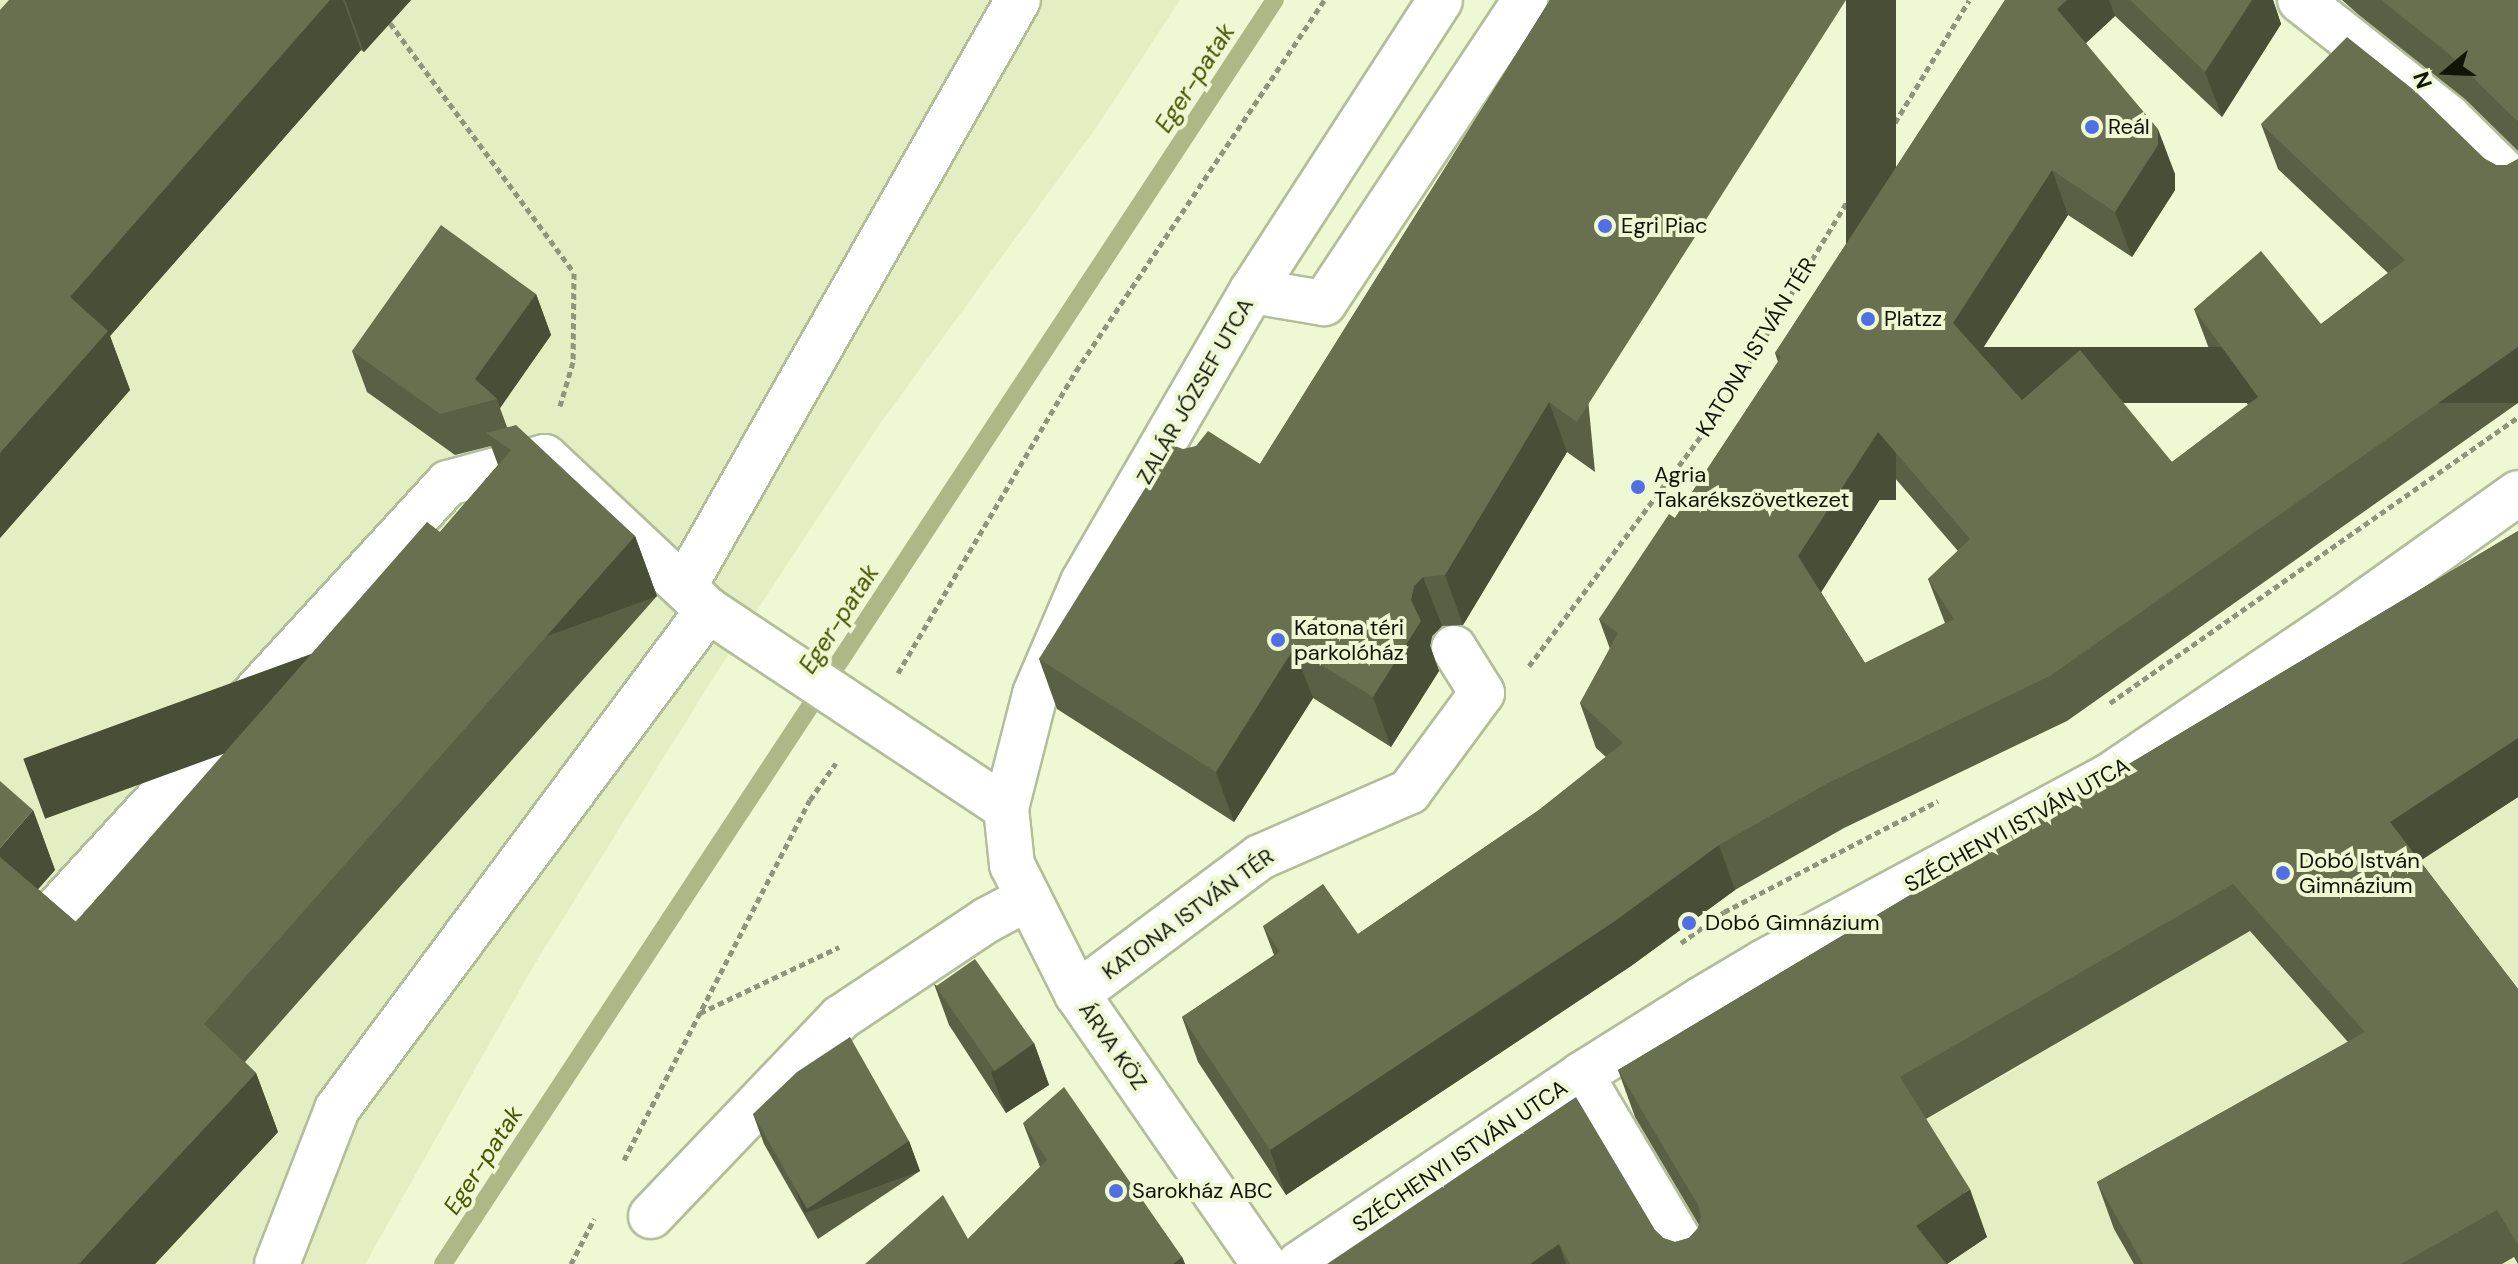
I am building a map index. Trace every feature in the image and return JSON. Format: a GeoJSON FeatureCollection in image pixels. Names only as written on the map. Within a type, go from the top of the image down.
{"type":"FeatureCollection","features":[{"type":"Feature","properties":{"kind":"street"},"geometry":{"type":"LineString","coordinates":[[277,1264],[337,1109],[696,597],[1018,0]]}},
{"type":"Feature","properties":{"kind":"street","name":"ZALÁR JÓZSEF UTCA"},"geometry":{"type":"LineString","coordinates":[[1006,808],[1035,694],[1083,582],[1177,458],[1252,291],[1440,0]]}},
{"type":"Feature","properties":{"kind":"street"},"geometry":{"type":"LineString","coordinates":[[1252,291],[1324,303],[1525,0]]}},
{"type":"Feature","properties":{"kind":"street"},"geometry":{"type":"LineString","coordinates":[[2300,0],[2448,117],[2518,186]]}},
{"type":"Feature","properties":{"kind":"street"},"geometry":{"type":"LineString","coordinates":[[55,911],[448,483],[545,457],[696,597],[1006,808]]}},
{"type":"Feature","properties":{"kind":"street","name":"SZÉCHENYI ISTVÁN UTCA"},"geometry":{"type":"LineString","coordinates":[[1299,1264],[1581,1075],[1764,962],[2108,777],[2343,618],[2518,493]]}},
{"type":"Feature","properties":{"kind":"street"},"geometry":{"type":"LineString","coordinates":[[1454,648],[1500,686]]}},
{"type":"Feature","properties":{"kind":"street","name":"KATONA ISTVÁN TÉR"},"geometry":{"type":"LineString","coordinates":[[1077,994],[1260,857],[1409,792],[1500,686]]}},
{"type":"Feature","properties":{"kind":"street","name":"ÁRVA KÖZ"},"geometry":{"type":"LineString","coordinates":[[1006,808],[1012,865],[1077,994],[1264,1264]]}},
{"type":"Feature","properties":{"kind":"street"},"geometry":{"type":"LineString","coordinates":[[651,1216],[840,1018],[987,920],[1028,898]]}},
{"type":"Feature","properties":{"kind":"street"},"geometry":{"type":"LineString","coordinates":[[1581,1075],[1693,1264]]}},
{"type":"Feature","properties":{"kind":"path"},"geometry":{"type":"LineString","coordinates":[[911,653],[1076,371],[1324,0]]}},
{"type":"Feature","properties":{"kind":"path","name":"KATONA ISTVÁN TÉR"},"geometry":{"type":"LineString","coordinates":[[1500,686],[1724,405],[1969,0]]}},
{"type":"Feature","properties":{"kind":"path"},"geometry":{"type":"LineString","coordinates":[[390,23],[574,273],[573,362],[545,457]]}},
{"type":"Feature","properties":{"kind":"path"},"geometry":{"type":"LineString","coordinates":[[2107,706],[2518,417]]}},
{"type":"Feature","properties":{"kind":"path"},"geometry":{"type":"LineString","coordinates":[[1673,948],[1724,912],[1944,797]]}},
{"type":"Feature","properties":{"kind":"path"},"geometry":{"type":"LineString","coordinates":[[621,1167],[810,800]]}},
{"type":"Feature","properties":{"kind":"path"},"geometry":{"type":"LineString","coordinates":[[699,1014],[853,941]]}},
{"type":"Feature","properties":{"kind":"path"},"geometry":{"type":"LineString","coordinates":[[571,1264],[599,1208]]}},
{"type":"Feature","properties":{"kind":"shaded area"},"geometry":{"type":"Polygon","coordinates":[[[0,0],[1180,0],[1097,126],[877,428],[727,656],[531,970],[365,1264],[0,1264],[0,0]]]}},
{"type":"Feature","properties":{"kind":"shaded area","name":"Dobó István Gimnázium"},"geometry":{"type":"Polygon","coordinates":[[[2518,589],[2518,1264],[1947,1264],[1918,1124],[2024,1064],[1938,939],[2518,589]]]}},
{"type":"Feature","properties":{"kind":"building"},"geometry":{"type":"Polygon","coordinates":[[[9,0],[330,0],[70,297],[108,331],[0,453],[0,10],[9,0]]]}},
{"type":"Feature","properties":{"kind":"building"},"geometry":{"type":"Polygon","coordinates":[[[1550,0],[1846,0],[1577,422],[1549,402],[1445,575],[1423,577],[1414,586],[1411,600],[1421,621],[1373,697],[1294,648],[1216,772],[1039,659],[1172,445],[1183,449],[1196,446],[1208,431],[1260,464],[1550,0]]]}},
{"type":"Feature","properties":{"kind":"building"},"geometry":{"type":"Polygon","coordinates":[[[2005,0],[2067,0],[2057,9],[2158,129],[2158,145],[2115,212],[2052,170],[1953,323],[2022,400],[2080,350],[2172,462],[2258,397],[2194,309],[2261,251],[2321,324],[2405,260],[2261,124],[2347,37],[2415,91],[2485,159],[2496,165],[2507,165],[2518,159],[2518,347],[2050,676],[1828,783],[1719,845],[1615,921],[1270,1150],[1182,1017],[1280,952],[1263,926],[1323,884],[1358,934],[1539,810],[1623,743],[1580,703],[1618,633],[1599,619],[1669,514],[1675,518],[1781,357],[1775,353],[2005,0]],[[1878,432],[1798,556],[1865,663],[1954,619],[1928,579],[1970,539],[1878,432]]]}},
{"type":"Feature","properties":{"kind":"building"},"geometry":{"type":"Polygon","coordinates":[[[2130,0],[2252,0],[2205,72],[2130,0]]]}},
{"type":"Feature","properties":{"kind":"building"},"geometry":{"type":"Polygon","coordinates":[[[2381,0],[2518,0],[2518,122],[2449,54],[2381,0]]]}},
{"type":"Feature","properties":{"kind":"building"},"geometry":{"type":"Polygon","coordinates":[[[441,225],[536,294],[475,379],[497,399],[440,414],[352,351],[441,225]]]}},
{"type":"Feature","properties":{"kind":"building"},"geometry":{"type":"Polygon","coordinates":[[[516,425],[635,536],[204,1024],[256,1073],[79,1264],[0,1264],[0,857],[76,922],[427,522],[440,532],[511,450],[486,433],[516,425]]]}},
{"type":"Feature","properties":{"kind":"building"},"geometry":{"type":"Polygon","coordinates":[[[2518,531],[2518,738],[2390,822],[2518,989],[2518,1245],[2497,1210],[2401,1264],[2143,1264],[2097,1182],[2365,1032],[2233,884],[1900,1077],[1970,1189],[1916,1226],[1946,1264],[1570,1264],[1559,1244],[1530,1264],[1327,1264],[1576,1097],[1655,1230],[1663,1238],[1675,1242],[1689,1238],[1698,1228],[1701,1217],[1698,1205],[1618,1070],[2518,531]]]}},
{"type":"Feature","properties":{"kind":"building"},"geometry":{"type":"Polygon","coordinates":[[[0,781],[33,810],[0,848],[0,781]]]}},
{"type":"Feature","properties":{"kind":"building"},"geometry":{"type":"Polygon","coordinates":[[[975,959],[1034,1043],[995,1071],[936,987],[975,959]]]}},
{"type":"Feature","properties":{"kind":"building"},"geometry":{"type":"Polygon","coordinates":[[[850,1037],[909,1141],[807,1209],[753,1114],[797,1072],[850,1037]]]}},
{"type":"Feature","properties":{"kind":"building"},"geometry":{"type":"Polygon","coordinates":[[[1064,1087],[1182,1257],[1173,1264],[865,1264],[943,1195],[968,1239],[1047,1160],[1023,1123],[1064,1087]]]}},
{"type":"Feature","properties":{"kind":"waterway","name":"Eger-patak"},"geometry":{"type":"LineString","coordinates":[[443,1264],[1275,0]]}},
{"type":"Feature","properties":{"kind":"place","name":"Reál"},"geometry":{"type":"Point","coordinates":[2092,127]}},
{"type":"Feature","properties":{"kind":"place","name":"Egri Piac"},"geometry":{"type":"Point","coordinates":[1605,226]}},
{"type":"Feature","properties":{"kind":"place","name":"Platzz"},"geometry":{"type":"Point","coordinates":[1868,319]}},
{"type":"Feature","properties":{"kind":"place","name":"Agria Takarékszövetkezet"},"geometry":{"type":"Point","coordinates":[1638,487]}},
{"type":"Feature","properties":{"kind":"place","name":"Katona téri parkolóház"},"geometry":{"type":"Point","coordinates":[1278,640]}},
{"type":"Feature","properties":{"kind":"place","name":"Dobó István Gimnázium"},"geometry":{"type":"Point","coordinates":[2283,873]}},
{"type":"Feature","properties":{"kind":"place","name":"Dobó Gimnázium"},"geometry":{"type":"Point","coordinates":[1689,923]}},
{"type":"Feature","properties":{"kind":"place","name":"Sarokház ABC"},"geometry":{"type":"Point","coordinates":[1116,1191]}}]}
